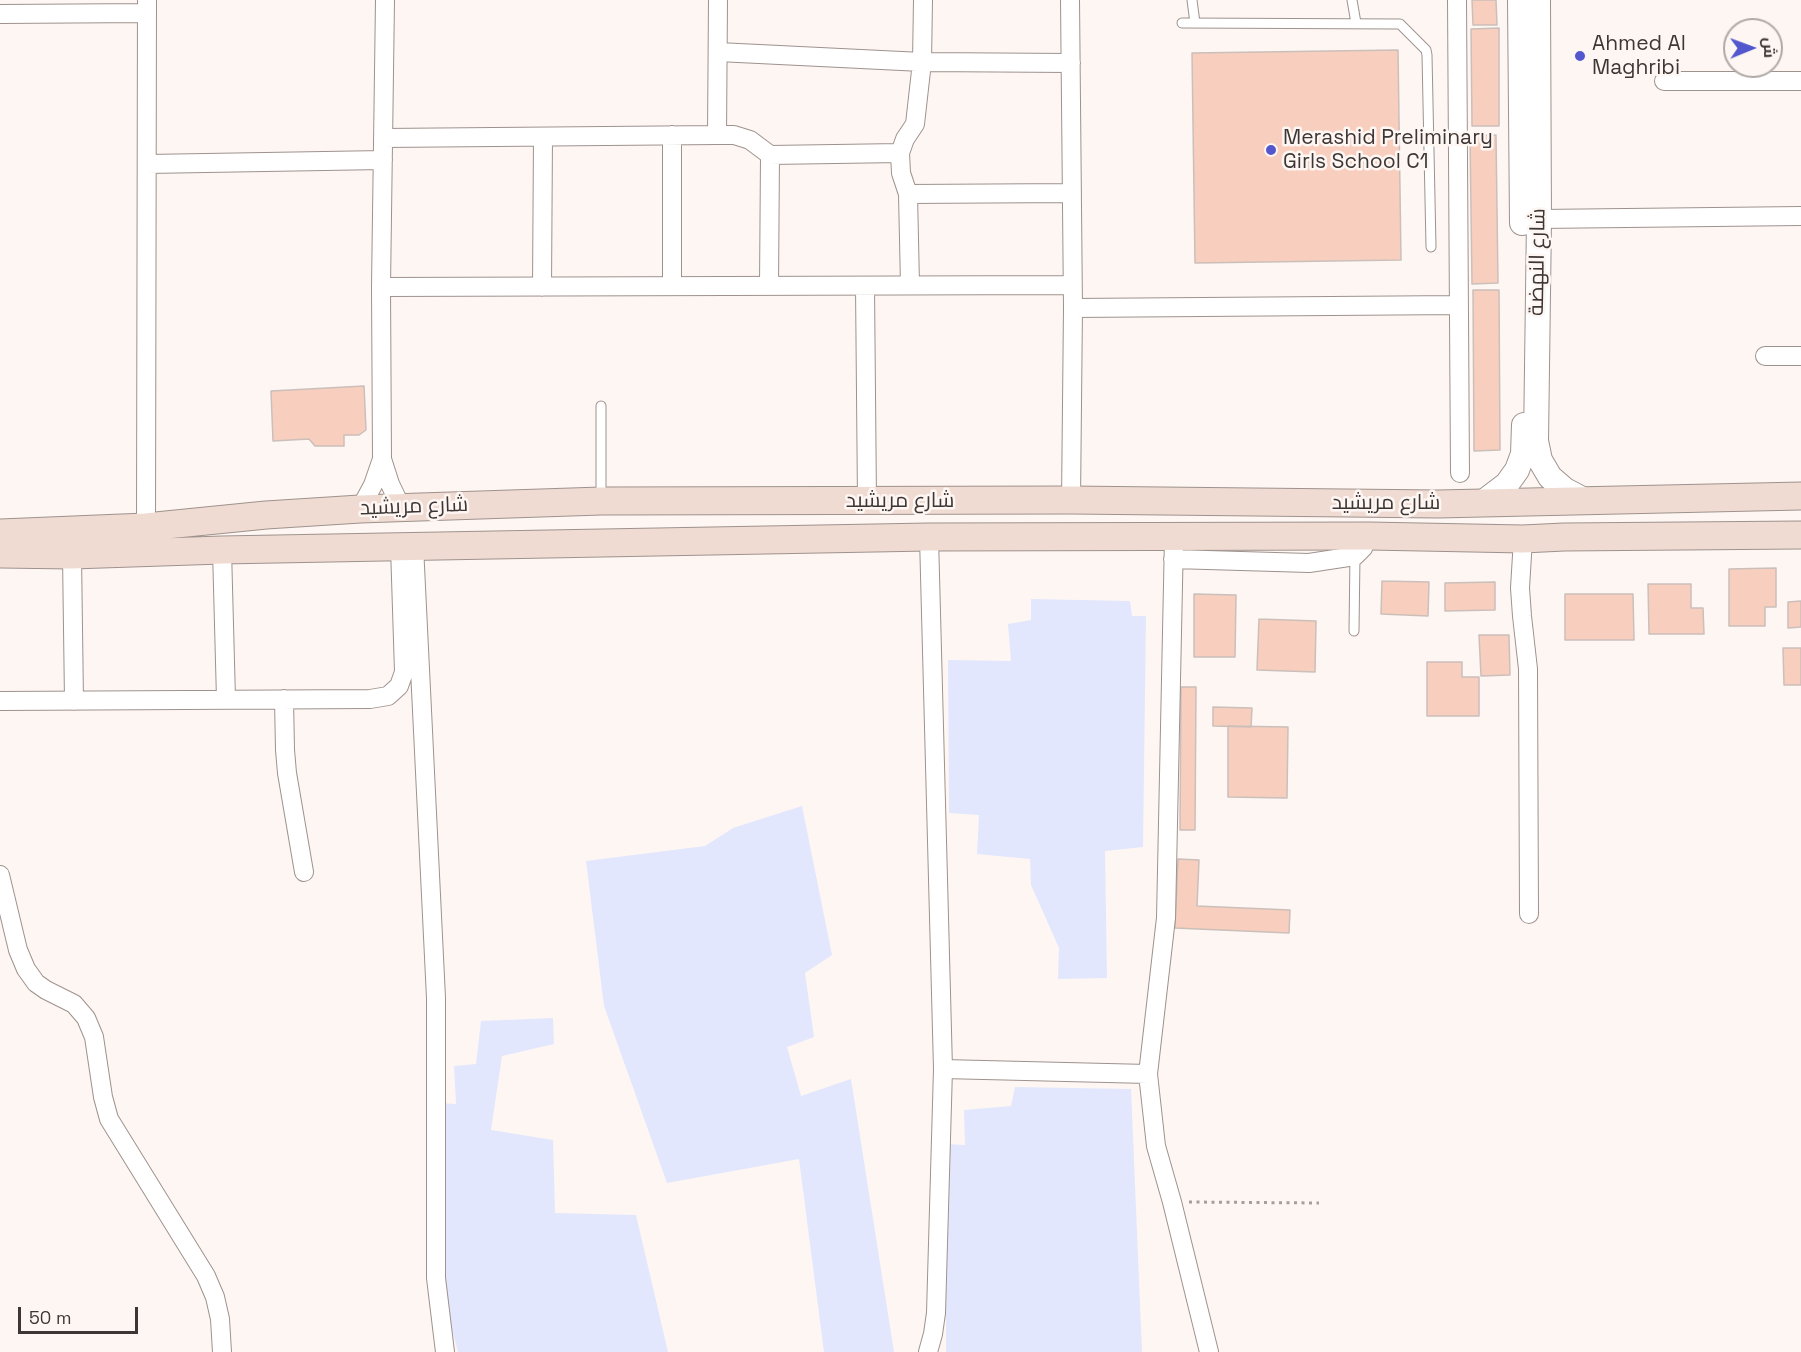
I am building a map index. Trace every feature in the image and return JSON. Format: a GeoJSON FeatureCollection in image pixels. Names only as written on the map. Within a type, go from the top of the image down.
{"type":"FeatureCollection","features":[{"type":"Feature","properties":{"kind":"main road","name":"شارع مريشيد"},"geometry":{"type":"LineString","coordinates":[[0,533],[146,527],[360,508],[601,501],[1071,500],[1438,504],[1801,496]]}},
{"type":"Feature","properties":{"kind":"main road"},"geometry":{"type":"LineString","coordinates":[[1564,537],[1573,530],[1594,523],[1639,520],[1646,513],[1645,500]]}},
{"type":"Feature","properties":{"kind":"main road"},"geometry":{"type":"LineString","coordinates":[[1362,546],[1372,522],[1380,515],[1410,512],[1438,504]]}},
{"type":"Feature","properties":{"kind":"main road"},"geometry":{"type":"LineString","coordinates":[[264,549],[258,536],[259,528],[266,515]]}},
{"type":"Feature","properties":{"kind":"main road","name":"شارع مريشيد"},"geometry":{"type":"LineString","coordinates":[[0,554],[72,555],[264,549],[929,537],[1174,548],[1362,546],[1564,537],[1801,535]]}},
{"type":"Feature","properties":{"kind":"street"},"geometry":{"type":"LineString","coordinates":[[385,0],[381,287],[382,459],[401,507]]}},
{"type":"Feature","properties":{"kind":"street"},"geometry":{"type":"LineString","coordinates":[[717,135],[718,0]]}},
{"type":"Feature","properties":{"kind":"street"},"geometry":{"type":"LineString","coordinates":[[910,285],[908,194],[901,173],[900,153],[905,139],[915,124],[922,62],[923,0]]}},
{"type":"Feature","properties":{"kind":"street"},"geometry":{"type":"LineString","coordinates":[[1070,0],[1073,308],[1071,500]]}},
{"type":"Feature","properties":{"kind":"street"},"geometry":{"type":"LineString","coordinates":[[1457,0],[1460,473]]}},
{"type":"Feature","properties":{"kind":"street","name":"شارع النهضة"},"geometry":{"type":"LineString","coordinates":[[1535,1],[1539,219],[1537,451],[1550,477],[1565,490],[1586,501]]}},
{"type":"Feature","properties":{"kind":"street","name":"شارع النهضة"},"geometry":{"type":"LineString","coordinates":[[1482,503],[1507,484],[1521,462],[1524,445],[1535,1]]}},
{"type":"Feature","properties":{"kind":"street"},"geometry":{"type":"LineString","coordinates":[[0,14],[147,7],[146,527]]}},
{"type":"Feature","properties":{"kind":"street"},"geometry":{"type":"LineString","coordinates":[[718,52],[922,62],[1071,63]]}},
{"type":"Feature","properties":{"kind":"street"},"geometry":{"type":"LineString","coordinates":[[1664,81],[1801,81]]}},
{"type":"Feature","properties":{"kind":"street"},"geometry":{"type":"LineString","coordinates":[[672,135],[672,286]]}},
{"type":"Feature","properties":{"kind":"street"},"geometry":{"type":"LineString","coordinates":[[383,138],[734,135],[750,140],[770,155],[900,153]]}},
{"type":"Feature","properties":{"kind":"street"},"geometry":{"type":"LineString","coordinates":[[542,287],[543,137]]}},
{"type":"Feature","properties":{"kind":"street"},"geometry":{"type":"LineString","coordinates":[[769,286],[770,155]]}},
{"type":"Feature","properties":{"kind":"street"},"geometry":{"type":"LineString","coordinates":[[147,164],[383,160]]}},
{"type":"Feature","properties":{"kind":"street"},"geometry":{"type":"LineString","coordinates":[[908,194],[1072,193]]}},
{"type":"Feature","properties":{"kind":"street"},"geometry":{"type":"LineString","coordinates":[[1539,219],[1801,216]]}},
{"type":"Feature","properties":{"kind":"street"},"geometry":{"type":"LineString","coordinates":[[381,287],[1072,285]]}},
{"type":"Feature","properties":{"kind":"street"},"geometry":{"type":"LineString","coordinates":[[865,286],[867,501]]}},
{"type":"Feature","properties":{"kind":"street"},"geometry":{"type":"LineString","coordinates":[[1073,308],[1458,305]]}},
{"type":"Feature","properties":{"kind":"street"},"geometry":{"type":"LineString","coordinates":[[1765,356],[1801,356]]}},
{"type":"Feature","properties":{"kind":"street"},"geometry":{"type":"LineString","coordinates":[[360,508],[374,484],[382,459]]}},
{"type":"Feature","properties":{"kind":"street"},"geometry":{"type":"LineString","coordinates":[[928,1352],[936,1313],[944,1069],[929,537]]}},
{"type":"Feature","properties":{"kind":"street"},"geometry":{"type":"LineString","coordinates":[[1523,538],[1520,588],[1528,669],[1529,914]]}},
{"type":"Feature","properties":{"kind":"street"},"geometry":{"type":"LineString","coordinates":[[0,701],[382,698],[394,692],[402,680],[407,546]]}},
{"type":"Feature","properties":{"kind":"street"},"geometry":{"type":"LineString","coordinates":[[407,546],[436,998],[436,1278],[445,1352]]}},
{"type":"Feature","properties":{"kind":"street"},"geometry":{"type":"LineString","coordinates":[[1174,548],[1166,918],[1148,1074],[1156,1146],[1209,1352]]}},
{"type":"Feature","properties":{"kind":"street"},"geometry":{"type":"LineString","coordinates":[[222,550],[226,699]]}},
{"type":"Feature","properties":{"kind":"street"},"geometry":{"type":"LineString","coordinates":[[72,555],[74,700]]}},
{"type":"Feature","properties":{"kind":"street"},"geometry":{"type":"LineString","coordinates":[[284,699],[286,773],[304,872]]}},
{"type":"Feature","properties":{"kind":"street"},"geometry":{"type":"LineString","coordinates":[[0,874],[18,950],[26,969],[36,983],[74,1004],[86,1018],[94,1037],[101,1086],[109,1119],[206,1276],[215,1297],[220,1319],[222,1352]]}},
{"type":"Feature","properties":{"kind":"street"},"geometry":{"type":"LineString","coordinates":[[944,1069],[1148,1074]]}},
{"type":"Feature","properties":{"kind":"lane"},"geometry":{"type":"LineString","coordinates":[[1192,0],[1195,23]]}},
{"type":"Feature","properties":{"kind":"lane"},"geometry":{"type":"LineString","coordinates":[[1352,0],[1356,23]]}},
{"type":"Feature","properties":{"kind":"lane"},"geometry":{"type":"LineString","coordinates":[[1182,23],[1400,24],[1426,50],[1431,247]]}},
{"type":"Feature","properties":{"kind":"lane"},"geometry":{"type":"LineString","coordinates":[[601,406],[601,501]]}},
{"type":"Feature","properties":{"kind":"lane"},"geometry":{"type":"LineString","coordinates":[[1354,631],[1362,546]]}},
{"type":"Feature","properties":{"kind":"path"},"geometry":{"type":"LineString","coordinates":[[1172,1202],[1319,1203]]}},
{"type":"Feature","properties":{"kind":"shaded area"},"geometry":{"type":"Polygon","coordinates":[[[1031,599],[1130,601],[1132,616],[1146,616],[1143,847],[1105,851],[1107,978],[1058,979],[1059,948],[1031,885],[1030,859],[977,854],[979,815],[949,813],[948,660],[1011,661],[1008,624],[1031,620],[1031,599]]]}},
{"type":"Feature","properties":{"kind":"shaded area"},"geometry":{"type":"Polygon","coordinates":[[[802,806],[832,955],[805,973],[814,1037],[787,1047],[801,1096],[851,1079],[894,1352],[824,1352],[799,1159],[667,1183],[604,1006],[586,861],[705,846],[733,828],[802,806]]]}},
{"type":"Feature","properties":{"kind":"shaded area"},"geometry":{"type":"Polygon","coordinates":[[[553,1018],[554,1044],[502,1056],[491,1130],[553,1140],[555,1213],[636,1215],[668,1352],[458,1352],[444,1299],[438,1103],[456,1104],[454,1066],[476,1064],[481,1021],[553,1018]]]}},
{"type":"Feature","properties":{"kind":"shaded area"},"geometry":{"type":"Polygon","coordinates":[[[1015,1087],[1131,1089],[1142,1352],[946,1352],[946,1144],[965,1145],[964,1110],[1011,1106],[1015,1087]]]}},
{"type":"Feature","properties":{"kind":"building"},"geometry":{"type":"Polygon","coordinates":[[[1472,0],[1496,0],[1497,25],[1473,25],[1472,0]]]}},
{"type":"Feature","properties":{"kind":"building"},"geometry":{"type":"Polygon","coordinates":[[[1499,28],[1499,126],[1472,126],[1471,29],[1499,28]]]}},
{"type":"Feature","properties":{"kind":"building"},"geometry":{"type":"Polygon","coordinates":[[[1398,50],[1401,260],[1195,263],[1192,53],[1398,50]]]}},
{"type":"Feature","properties":{"kind":"building"},"geometry":{"type":"Polygon","coordinates":[[[1496,135],[1498,283],[1472,284],[1470,136],[1496,135]]]}},
{"type":"Feature","properties":{"kind":"building"},"geometry":{"type":"Polygon","coordinates":[[[1473,290],[1499,290],[1500,450],[1474,451],[1473,290]]]}},
{"type":"Feature","properties":{"kind":"building"},"geometry":{"type":"Polygon","coordinates":[[[364,386],[366,430],[359,435],[344,435],[344,446],[315,446],[309,439],[273,441],[271,391],[364,386]]]}},
{"type":"Feature","properties":{"kind":"building"},"geometry":{"type":"Polygon","coordinates":[[[1776,568],[1776,607],[1765,607],[1765,626],[1729,626],[1729,569],[1776,568]]]}},
{"type":"Feature","properties":{"kind":"building"},"geometry":{"type":"Polygon","coordinates":[[[1382,581],[1429,582],[1428,616],[1381,614],[1382,581]]]}},
{"type":"Feature","properties":{"kind":"building"},"geometry":{"type":"Polygon","coordinates":[[[1495,582],[1495,610],[1445,611],[1445,583],[1495,582]]]}},
{"type":"Feature","properties":{"kind":"building"},"geometry":{"type":"Polygon","coordinates":[[[1648,584],[1691,584],[1691,608],[1703,608],[1704,634],[1649,634],[1648,584]]]}},
{"type":"Feature","properties":{"kind":"building"},"geometry":{"type":"Polygon","coordinates":[[[1194,594],[1236,595],[1235,657],[1194,657],[1194,594]]]}},
{"type":"Feature","properties":{"kind":"building"},"geometry":{"type":"Polygon","coordinates":[[[1565,594],[1633,594],[1634,640],[1565,640],[1565,594]]]}},
{"type":"Feature","properties":{"kind":"building"},"geometry":{"type":"Polygon","coordinates":[[[1801,601],[1801,627],[1788,628],[1788,602],[1801,601]]]}},
{"type":"Feature","properties":{"kind":"building"},"geometry":{"type":"Polygon","coordinates":[[[1259,619],[1316,621],[1315,672],[1257,670],[1259,619]]]}},
{"type":"Feature","properties":{"kind":"building"},"geometry":{"type":"Polygon","coordinates":[[[1479,635],[1509,635],[1510,675],[1481,676],[1479,635]]]}},
{"type":"Feature","properties":{"kind":"building"},"geometry":{"type":"Polygon","coordinates":[[[1783,648],[1801,648],[1801,685],[1784,685],[1783,648]]]}},
{"type":"Feature","properties":{"kind":"building"},"geometry":{"type":"Polygon","coordinates":[[[1427,662],[1462,662],[1462,677],[1479,677],[1479,716],[1427,716],[1427,662]]]}},
{"type":"Feature","properties":{"kind":"building"},"geometry":{"type":"Polygon","coordinates":[[[1181,687],[1196,687],[1195,830],[1180,830],[1181,687]]]}},
{"type":"Feature","properties":{"kind":"building"},"geometry":{"type":"Polygon","coordinates":[[[1213,707],[1252,708],[1251,727],[1213,726],[1213,707]]]}},
{"type":"Feature","properties":{"kind":"building"},"geometry":{"type":"Polygon","coordinates":[[[1228,726],[1288,727],[1287,798],[1228,797],[1228,726]]]}},
{"type":"Feature","properties":{"kind":"building"},"geometry":{"type":"Polygon","coordinates":[[[1178,859],[1199,860],[1197,906],[1290,910],[1289,933],[1175,928],[1178,859]]]}},
{"type":"Feature","properties":{"kind":"place","name":"Ahmed Al Maghribi"},"geometry":{"type":"Point","coordinates":[1580,56]}},
{"type":"Feature","properties":{"kind":"place","name":"Merashid Preliminary Girls School C1"},"geometry":{"type":"Point","coordinates":[1271,150]}}]}
